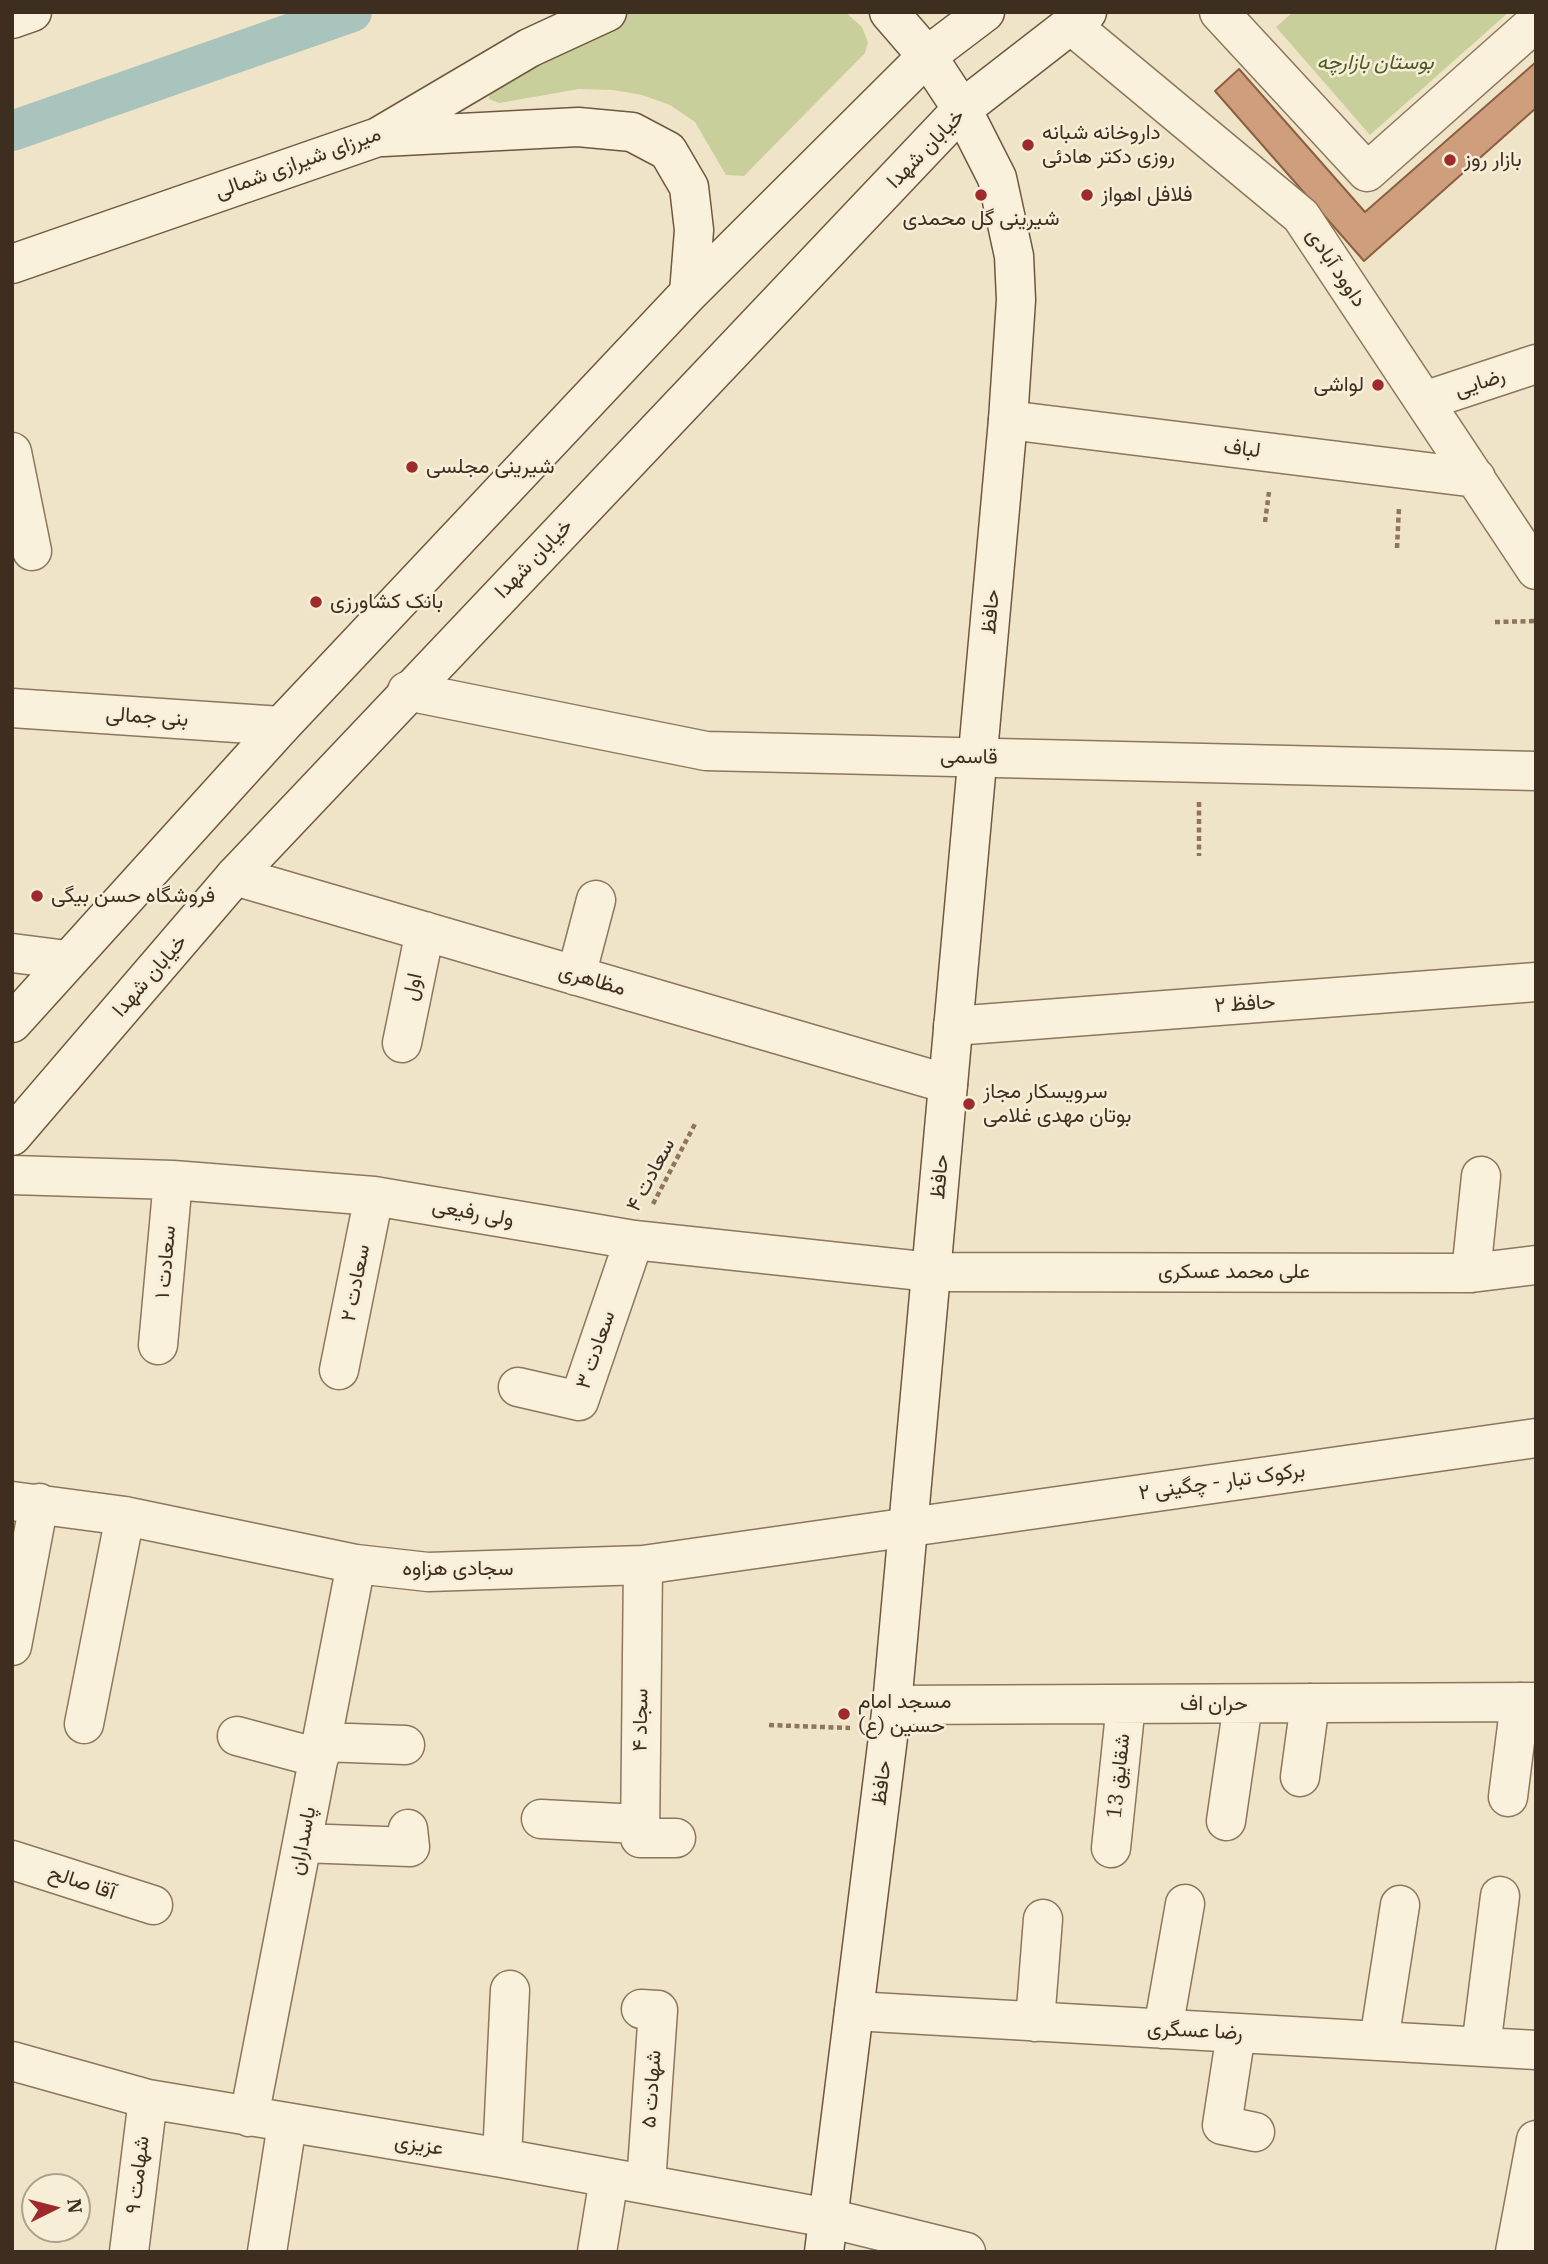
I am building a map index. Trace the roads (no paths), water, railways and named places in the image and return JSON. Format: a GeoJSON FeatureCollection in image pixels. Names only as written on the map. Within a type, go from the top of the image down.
{"type":"FeatureCollection","features":[{"type":"Feature","properties":{"kind":"street"},"geometry":{"type":"LineString","coordinates":[[12,19],[32,12]]}},
{"type":"Feature","properties":{"kind":"street","name":"میرزای شیرازی شمالی"},"geometry":{"type":"LineString","coordinates":[[12,264],[378,137],[529,48],[607,12]]}},
{"type":"Feature","properties":{"kind":"street"},"geometry":{"type":"LineString","coordinates":[[889,12],[927,56]]}},
{"type":"Feature","properties":{"kind":"street"},"geometry":{"type":"LineString","coordinates":[[12,1023],[281,726],[688,293],[927,56],[985,12]]}},
{"type":"Feature","properties":{"kind":"street"},"geometry":{"type":"LineString","coordinates":[[1219,12],[1367,172],[1536,22]]}},
{"type":"Feature","properties":{"kind":"street","name":"خیابان شهدا"},"geometry":{"type":"LineString","coordinates":[[12,1136],[235,876],[407,691],[962,110],[1073,17]]}},
{"type":"Feature","properties":{"kind":"street","name":"داوود آبادی"},"geometry":{"type":"LineString","coordinates":[[1073,17],[1301,216],[1536,570]]}},
{"type":"Feature","properties":{"kind":"street","name":"حافظ"},"geometry":{"type":"LineString","coordinates":[[826,2235],[891,1717],[1008,420],[1016,300],[1014,257],[997,178],[962,110],[927,56]]}},
{"type":"Feature","properties":{"kind":"street"},"geometry":{"type":"LineString","coordinates":[[378,137],[578,127],[632,132],[668,151],[689,187],[694,230],[688,293]]}},
{"type":"Feature","properties":{"kind":"street","name":"رضایی"},"geometry":{"type":"LineString","coordinates":[[1424,401],[1536,365]]}},
{"type":"Feature","properties":{"kind":"street","name":"لباف"},"geometry":{"type":"LineString","coordinates":[[1008,420],[1476,478]]}},
{"type":"Feature","properties":{"kind":"street"},"geometry":{"type":"LineString","coordinates":[[12,452],[33,551]]}},
{"type":"Feature","properties":{"kind":"street","name":"قاسمی"},"geometry":{"type":"LineString","coordinates":[[407,691],[706,751],[1536,771]]}},
{"type":"Feature","properties":{"kind":"street","name":"بنی جمالی"},"geometry":{"type":"LineString","coordinates":[[12,708],[281,726]]}},
{"type":"Feature","properties":{"kind":"street","name":"مظاهری"},"geometry":{"type":"LineString","coordinates":[[235,876],[948,1084]]}},
{"type":"Feature","properties":{"kind":"street"},"geometry":{"type":"LineString","coordinates":[[576,976],[596,900]]}},
{"type":"Feature","properties":{"kind":"street","name":"اول"},"geometry":{"type":"LineString","coordinates":[[402,1043],[425,931]]}},
{"type":"Feature","properties":{"kind":"street"},"geometry":{"type":"LineString","coordinates":[[12,953],[67,960]]}},
{"type":"Feature","properties":{"kind":"street","name":"حافظ ۲"},"geometry":{"type":"LineString","coordinates":[[953,1026],[1536,982]]}},
{"type":"Feature","properties":{"kind":"street","name":"ولی رفیعی"},"geometry":{"type":"LineString","coordinates":[[12,1175],[173,1180],[374,1196],[634,1240],[931,1272]]}},
{"type":"Feature","properties":{"kind":"street"},"geometry":{"type":"LineString","coordinates":[[1471,1273],[1482,1176]]}},
{"type":"Feature","properties":{"kind":"street","name":"سعادت ۱"},"geometry":{"type":"LineString","coordinates":[[159,1345],[173,1180]]}},
{"type":"Feature","properties":{"kind":"street","name":"سعادت ۲"},"geometry":{"type":"LineString","coordinates":[[339,1370],[374,1196]]}},
{"type":"Feature","properties":{"kind":"street","name":"سعادت ۳"},"geometry":{"type":"LineString","coordinates":[[518,1387],[579,1401],[634,1240]]}},
{"type":"Feature","properties":{"kind":"street","name":"علی محمد عسکری"},"geometry":{"type":"LineString","coordinates":[[931,1272],[1471,1273],[1536,1265]]}},
{"type":"Feature","properties":{"kind":"street","name":"برکوک تبار - چگینی ۲"},"geometry":{"type":"LineString","coordinates":[[908,1527],[1536,1438]]}},
{"type":"Feature","properties":{"kind":"street"},"geometry":{"type":"LineString","coordinates":[[12,1646],[26,1502]]}},
{"type":"Feature","properties":{"kind":"street","name":"سجادی هزاوه"},"geometry":{"type":"LineString","coordinates":[[26,1502],[125,1516],[356,1564],[428,1572],[643,1565],[908,1527]]}},
{"type":"Feature","properties":{"kind":"street"},"geometry":{"type":"LineString","coordinates":[[85,1724],[125,1516]]}},
{"type":"Feature","properties":{"kind":"street","name":"پاسداران"},"geometry":{"type":"LineString","coordinates":[[249,2117],[356,1564]]}},
{"type":"Feature","properties":{"kind":"street","name":"سجاد ۴"},"geometry":{"type":"LineString","coordinates":[[639,1824],[643,1565]]}},
{"type":"Feature","properties":{"kind":"street"},"geometry":{"type":"LineString","coordinates":[[1508,1797],[1528,1702]]}},
{"type":"Feature","properties":{"kind":"street","name":"حران اف"},"geometry":{"type":"LineString","coordinates":[[891,1717],[1126,1704],[1528,1702]]}},
{"type":"Feature","properties":{"kind":"street"},"geometry":{"type":"LineString","coordinates":[[1300,1777],[1310,1703]]}},
{"type":"Feature","properties":{"kind":"street","name":"شقایق 13"},"geometry":{"type":"LineString","coordinates":[[1111,1848],[1126,1704]]}},
{"type":"Feature","properties":{"kind":"street"},"geometry":{"type":"LineString","coordinates":[[1226,1821],[1243,1704]]}},
{"type":"Feature","properties":{"kind":"street"},"geometry":{"type":"LineString","coordinates":[[237,1737],[321,1750],[405,1745]]}},
{"type":"Feature","properties":{"kind":"street"},"geometry":{"type":"LineString","coordinates":[[541,1819],[639,1824],[640,1838],[676,1838]]}},
{"type":"Feature","properties":{"kind":"street"},"geometry":{"type":"LineString","coordinates":[[302,1843],[410,1847],[408,1829]]}},
{"type":"Feature","properties":{"kind":"street","name":"آقا صالح"},"geometry":{"type":"LineString","coordinates":[[12,1860],[153,1905]]}},
{"type":"Feature","properties":{"kind":"street"},"geometry":{"type":"LineString","coordinates":[[1481,2047],[1500,1896]]}},
{"type":"Feature","properties":{"kind":"street"},"geometry":{"type":"LineString","coordinates":[[1163,2029],[1185,1904]]}},
{"type":"Feature","properties":{"kind":"street"},"geometry":{"type":"LineString","coordinates":[[1379,2041],[1400,1905]]}},
{"type":"Feature","properties":{"kind":"street"},"geometry":{"type":"LineString","coordinates":[[1035,2022],[1043,1919]]}},
{"type":"Feature","properties":{"kind":"street"},"geometry":{"type":"LineString","coordinates":[[502,2158],[510,1990]]}},
{"type":"Feature","properties":{"kind":"street","name":"شهادت ۵"},"geometry":{"type":"LineString","coordinates":[[641,2009],[658,2010],[646,2184]]}},
{"type":"Feature","properties":{"kind":"street","name":"رضا عسگری"},"geometry":{"type":"LineString","coordinates":[[854,2011],[1536,2050]]}},
{"type":"Feature","properties":{"kind":"street"},"geometry":{"type":"LineString","coordinates":[[1236,2033],[1222,2125],[1255,2132]]}},
{"type":"Feature","properties":{"kind":"street","name":"عزیزی"},"geometry":{"type":"LineString","coordinates":[[12,2062],[148,2099],[646,2184],[826,2235],[966,2252]]}},
{"type":"Feature","properties":{"kind":"street","name":"شهامت ۹"},"geometry":{"type":"LineString","coordinates":[[129,2252],[148,2099]]}},
{"type":"Feature","properties":{"kind":"street"},"geometry":{"type":"LineString","coordinates":[[267,2252],[288,2124]]}},
{"type":"Feature","properties":{"kind":"street"},"geometry":{"type":"LineString","coordinates":[[1515,2252],[1536,2140]]}},
{"type":"Feature","properties":{"kind":"street"},"geometry":{"type":"LineString","coordinates":[[597,2252],[609,2178]]}},
{"type":"Feature","properties":{"kind":"waterway"},"geometry":{"type":"LineString","coordinates":[[12,131],[352,12]]}},
{"type":"Feature","properties":{"kind":"place","name":"داروخانه شبانه روزی دکتر هادئی"},"geometry":{"type":"Point","coordinates":[1028,145]}},
{"type":"Feature","properties":{"kind":"place","name":"بازار روز"},"geometry":{"type":"Point","coordinates":[1450,160]}},
{"type":"Feature","properties":{"kind":"place","name":"شیرینی گل محمدی"},"geometry":{"type":"Point","coordinates":[981,195]}},
{"type":"Feature","properties":{"kind":"place","name":"فلافل اهواز"},"geometry":{"type":"Point","coordinates":[1087,195]}},
{"type":"Feature","properties":{"kind":"place","name":"لواشی"},"geometry":{"type":"Point","coordinates":[1378,385]}},
{"type":"Feature","properties":{"kind":"place","name":"شیرینی مجلسی"},"geometry":{"type":"Point","coordinates":[412,467]}},
{"type":"Feature","properties":{"kind":"place","name":"بانک کشاورزی"},"geometry":{"type":"Point","coordinates":[316,602]}},
{"type":"Feature","properties":{"kind":"place","name":"فروشگاه حسن بیگی"},"geometry":{"type":"Point","coordinates":[37,896]}},
{"type":"Feature","properties":{"kind":"place","name":"سرویسکار مجاز بوتان مهدی غلامی"},"geometry":{"type":"Point","coordinates":[969,1104]}},
{"type":"Feature","properties":{"kind":"place","name":"مسجد امام حسین (ع)"},"geometry":{"type":"Point","coordinates":[844,1714]}},
{"type":"Feature","properties":{"kind":"park label","name":"بوستان بازارچه"},"geometry":{"type":"Point","coordinates":[1375,63]}}]}
